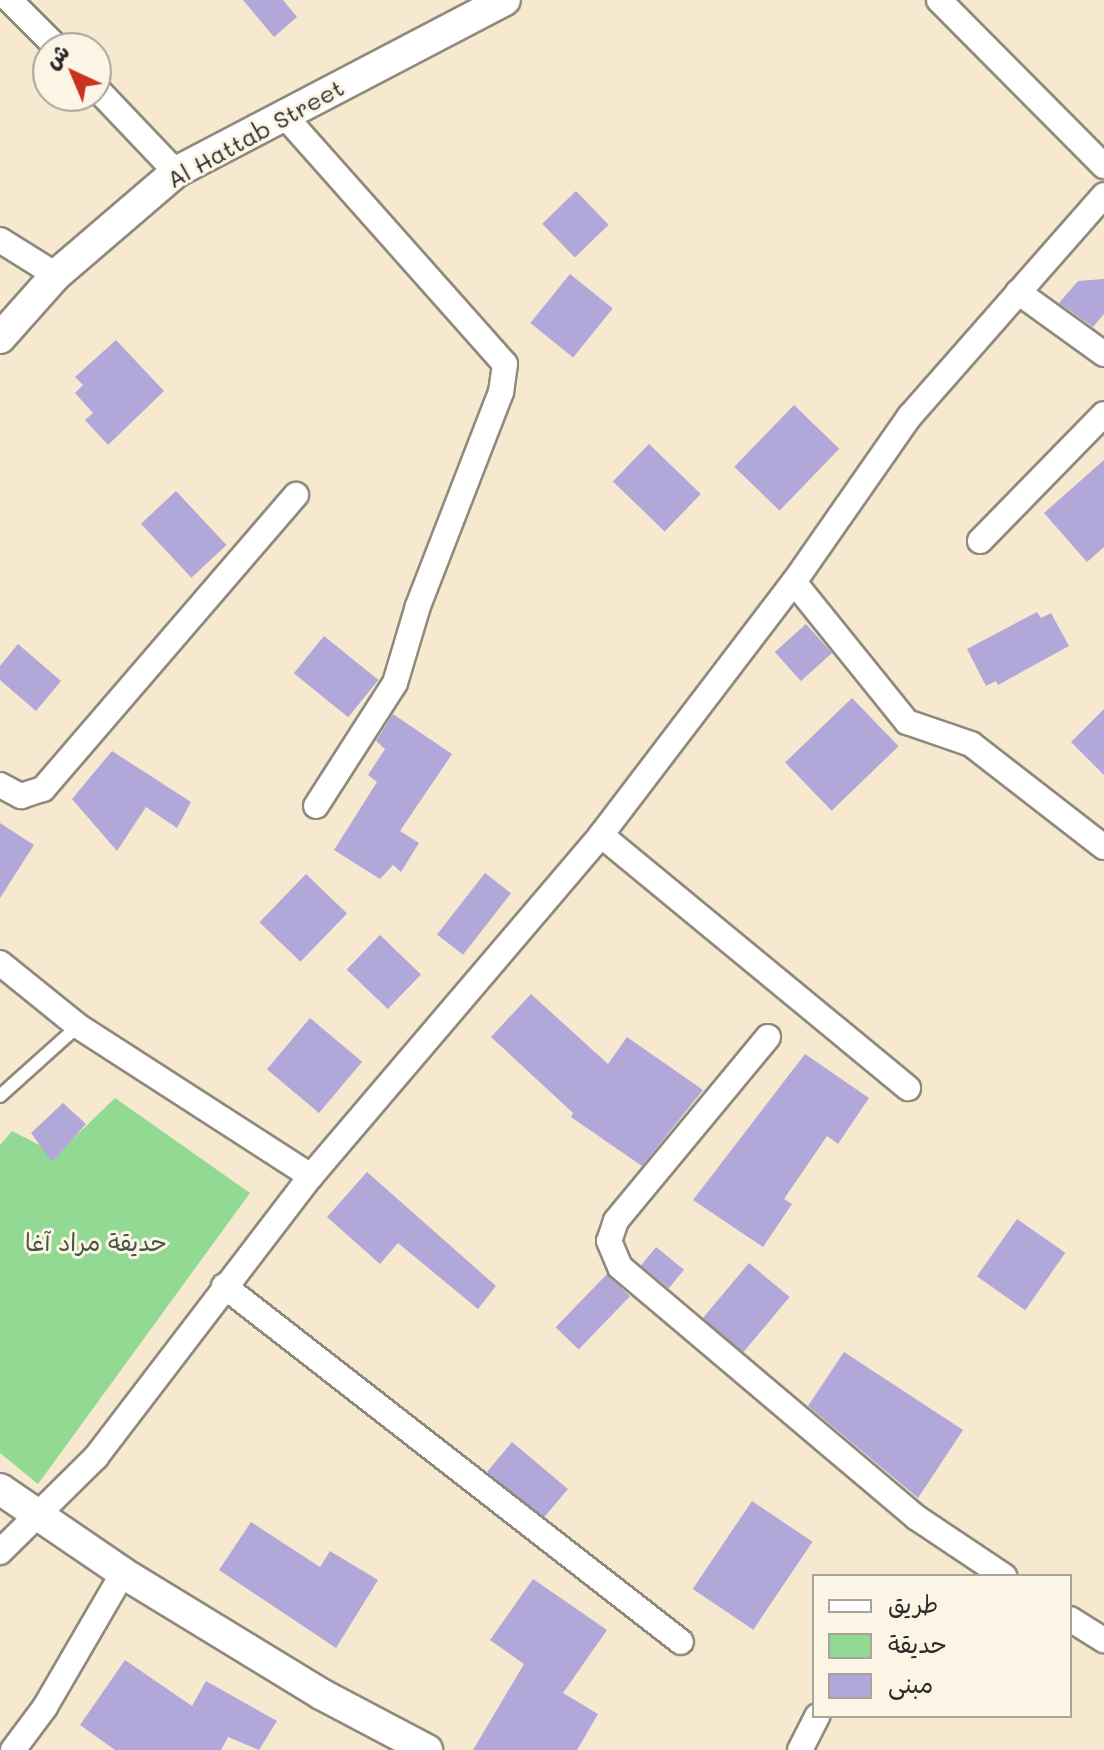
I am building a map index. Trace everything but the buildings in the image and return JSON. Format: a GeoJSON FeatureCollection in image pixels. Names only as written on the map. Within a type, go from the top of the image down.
{"type":"FeatureCollection","features":[{"type":"Feature","properties":{"kind":"street"},"geometry":{"type":"LineString","coordinates":[[9,0],[42,32]]}},
{"type":"Feature","properties":{"kind":"street","name":"Al Hattab Street"},"geometry":{"type":"LineString","coordinates":[[0,338],[56,275],[176,172],[505,0]]}},
{"type":"Feature","properties":{"kind":"street"},"geometry":{"type":"LineString","coordinates":[[939,0],[1104,166]]}},
{"type":"Feature","properties":{"kind":"street"},"geometry":{"type":"LineString","coordinates":[[112,105],[176,172]]}},
{"type":"Feature","properties":{"kind":"street"},"geometry":{"type":"LineString","coordinates":[[283,114],[505,364],[501,392],[418,606],[395,683],[316,806]]}},
{"type":"Feature","properties":{"kind":"street"},"geometry":{"type":"LineString","coordinates":[[0,1552],[41,1517],[131,1413],[224,1286],[311,1176],[601,835],[794,582],[910,416],[1104,195]]}},
{"type":"Feature","properties":{"kind":"street"},"geometry":{"type":"LineString","coordinates":[[0,240],[56,275]]}},
{"type":"Feature","properties":{"kind":"street"},"geometry":{"type":"LineString","coordinates":[[1018,292],[1104,354]]}},
{"type":"Feature","properties":{"kind":"street"},"geometry":{"type":"LineString","coordinates":[[980,541],[1104,414]]}},
{"type":"Feature","properties":{"kind":"street"},"geometry":{"type":"LineString","coordinates":[[0,785],[21,796],[43,789],[296,495]]}},
{"type":"Feature","properties":{"kind":"street"},"geometry":{"type":"LineString","coordinates":[[794,582],[907,722],[971,744],[1104,847]]}},
{"type":"Feature","properties":{"kind":"street"},"geometry":{"type":"LineString","coordinates":[[601,835],[908,1088]]}},
{"type":"Feature","properties":{"kind":"street"},"geometry":{"type":"LineString","coordinates":[[0,963],[78,1026],[311,1176]]}},
{"type":"Feature","properties":{"kind":"street"},"geometry":{"type":"LineString","coordinates":[[768,1037],[616,1221],[609,1241],[620,1267],[917,1518],[1001,1574]]}},
{"type":"Feature","properties":{"kind":"street"},"geometry":{"type":"LineString","coordinates":[[224,1286],[681,1642]]}},
{"type":"Feature","properties":{"kind":"street"},"geometry":{"type":"LineString","coordinates":[[0,1489],[123,1573],[321,1694],[427,1750]]}},
{"type":"Feature","properties":{"kind":"street"},"geometry":{"type":"LineString","coordinates":[[13,1750],[45,1707],[123,1573]]}},
{"type":"Feature","properties":{"kind":"street"},"geometry":{"type":"LineString","coordinates":[[1072,1620],[1104,1640]]}},
{"type":"Feature","properties":{"kind":"street"},"geometry":{"type":"LineString","coordinates":[[800,1750],[816,1718]]}},
{"type":"Feature","properties":{"kind":"lane"},"geometry":{"type":"LineString","coordinates":[[0,1096],[78,1026]]}},
{"type":"Feature","properties":{"kind":"green space","name":"حديقة مراد آغا"},"geometry":{"type":"Polygon","coordinates":[[[115,1098],[250,1193],[38,1484],[0,1453],[0,1145],[12,1131],[57,1154],[115,1098]]]}}]}
